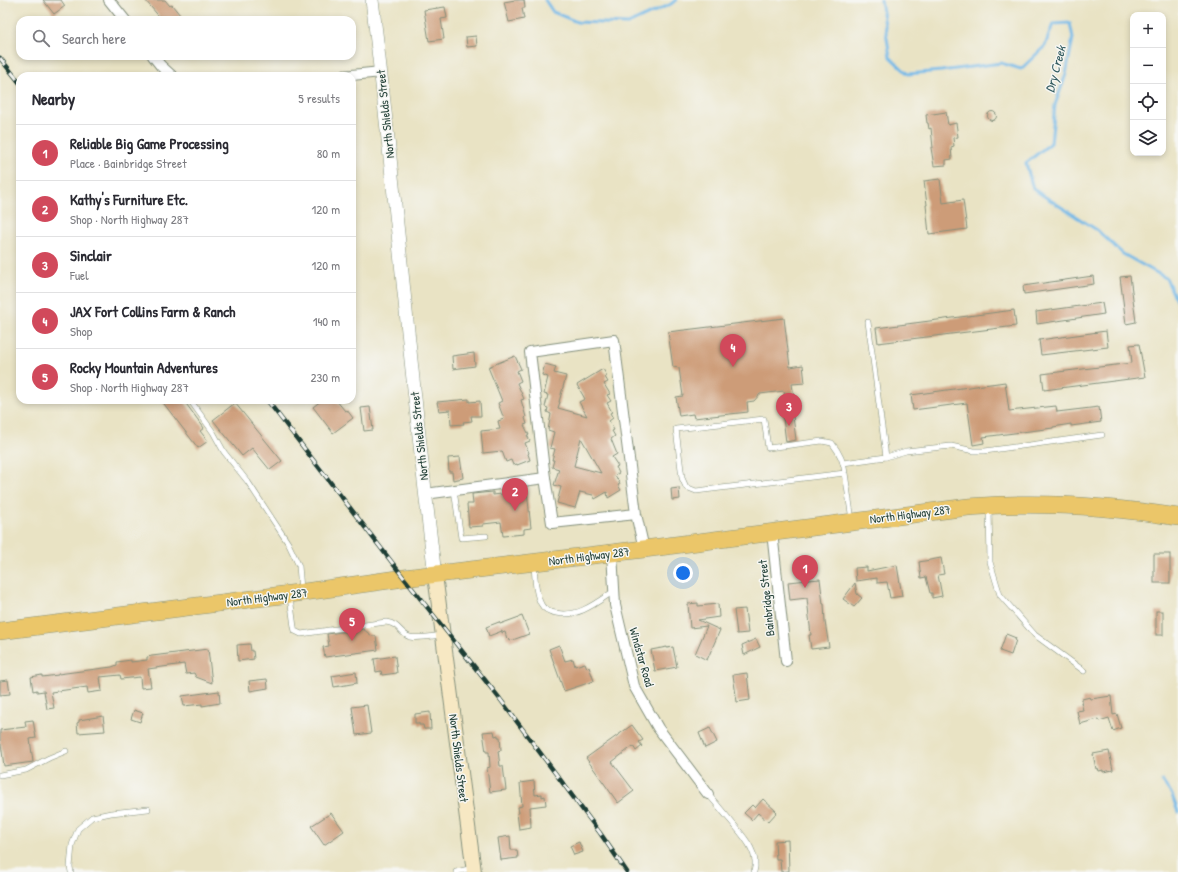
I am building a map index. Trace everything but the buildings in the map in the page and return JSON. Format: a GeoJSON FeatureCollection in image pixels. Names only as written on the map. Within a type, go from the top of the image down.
{"type":"FeatureCollection","features":[{"type":"Feature","properties":{"kind":"highway","name":"North Highway 287"},"geometry":{"type":"LineString","coordinates":[[0,631],[852,521],[989,506],[1031,505],[1116,508],[1178,517]]}},
{"type":"Feature","properties":{"kind":"main road","name":"North Shields Street"},"geometry":{"type":"LineString","coordinates":[[434,575],[474,870]]}},
{"type":"Feature","properties":{"kind":"street"},"geometry":{"type":"LineString","coordinates":[[109,0],[122,16]]}},
{"type":"Feature","properties":{"kind":"street","name":"North Shields Street"},"geometry":{"type":"LineString","coordinates":[[372,0],[381,72],[434,575]]}},
{"type":"Feature","properties":{"kind":"street"},"geometry":{"type":"LineString","coordinates":[[157,60],[168,72]]}},
{"type":"Feature","properties":{"kind":"street"},"geometry":{"type":"LineString","coordinates":[[356,75],[381,72]]}},
{"type":"Feature","properties":{"kind":"street"},"geometry":{"type":"LineString","coordinates":[[636,514],[552,523],[545,478],[530,352],[614,340],[636,514],[644,549]]}},
{"type":"Feature","properties":{"kind":"street"},"geometry":{"type":"LineString","coordinates":[[425,494],[545,478]]}},
{"type":"Feature","properties":{"kind":"street","name":"Bainbridge Street"},"geometry":{"type":"LineString","coordinates":[[772,532],[786,661]]}},
{"type":"Feature","properties":{"kind":"street","name":"Windstar Road"},"geometry":{"type":"LineString","coordinates":[[612,553],[615,605],[634,686],[658,728],[708,794]]}},
{"type":"Feature","properties":{"kind":"lane"},"geometry":{"type":"LineString","coordinates":[[868,322],[886,457]]}},
{"type":"Feature","properties":{"kind":"lane"},"geometry":{"type":"LineString","coordinates":[[193,404],[213,432],[224,452],[248,482],[288,543],[299,566],[296,593],[295,631],[301,634],[386,622],[393,623],[398,626],[409,636],[443,635]]}},
{"type":"Feature","properties":{"kind":"lane"},"geometry":{"type":"LineString","coordinates":[[845,473],[696,491],[686,487],[682,478],[676,429],[764,419],[768,448],[822,441],[832,443],[839,453],[845,473],[852,521]]}},
{"type":"Feature","properties":{"kind":"lane"},"geometry":{"type":"LineString","coordinates":[[842,463],[886,457],[906,451],[951,446],[974,451],[985,451],[1102,435]]}},
{"type":"Feature","properties":{"kind":"lane"},"geometry":{"type":"LineString","coordinates":[[454,490],[461,538],[486,536]]}},
{"type":"Feature","properties":{"kind":"lane"},"geometry":{"type":"LineString","coordinates":[[989,506],[990,562],[1000,595],[1035,635],[1084,671]]}},
{"type":"Feature","properties":{"kind":"lane"},"geometry":{"type":"LineString","coordinates":[[534,562],[537,593],[540,603],[545,609],[551,612],[562,614],[578,612],[591,606],[614,591]]}},
{"type":"Feature","properties":{"kind":"lane"},"geometry":{"type":"LineString","coordinates":[[0,775],[26,770],[66,751]]}},
{"type":"Feature","properties":{"kind":"lane"},"geometry":{"type":"LineString","coordinates":[[708,794],[747,840],[754,855],[756,868],[754,872]]}},
{"type":"Feature","properties":{"kind":"lane"},"geometry":{"type":"LineString","coordinates":[[71,872],[72,845],[78,829],[92,817],[111,813],[148,809]]}},
{"type":"Feature","properties":{"kind":"lane"},"geometry":{"type":"LineString","coordinates":[[456,872],[474,870]]}},
{"type":"Feature","properties":{"kind":"waterway","name":"Dry Creek"},"geometry":{"type":"LineString","coordinates":[[545,0],[553,12],[577,22],[628,24],[671,4],[676,0]]}},
{"type":"Feature","properties":{"kind":"waterway","name":"Dry Creek"},"geometry":{"type":"LineString","coordinates":[[881,0],[890,57],[908,74],[1001,63],[1021,69],[1045,46],[1053,24],[1070,23],[1073,38],[1066,74],[1055,105],[1051,143],[1026,163],[1033,189],[1097,230],[1123,254],[1166,278],[1178,304]]}},
{"type":"Feature","properties":{"kind":"waterway"},"geometry":{"type":"LineString","coordinates":[[1162,781],[1172,795],[1178,812]]}},
{"type":"Feature","properties":{"kind":"railway"},"geometry":{"type":"LineString","coordinates":[[0,58],[16,78]]}},
{"type":"Feature","properties":{"kind":"railway"},"geometry":{"type":"LineString","coordinates":[[270,404],[404,578],[500,699],[600,833],[627,872]]}},
{"type":"Feature","properties":{"kind":"place","name":"JAX Fort Collins Farm & Ranch"},"geometry":{"type":"Point","coordinates":[733,367]}},
{"type":"Feature","properties":{"kind":"place","name":"Sinclair"},"geometry":{"type":"Point","coordinates":[789,426]}},
{"type":"Feature","properties":{"kind":"place","name":"Kathy's Furniture Etc."},"geometry":{"type":"Point","coordinates":[515,511]}},
{"type":"Feature","properties":{"kind":"place","name":"Reliable Big Game Processing"},"geometry":{"type":"Point","coordinates":[805,588]}},
{"type":"Feature","properties":{"kind":"place","name":"Rocky Mountain Adventures"},"geometry":{"type":"Point","coordinates":[352,641]}}]}
